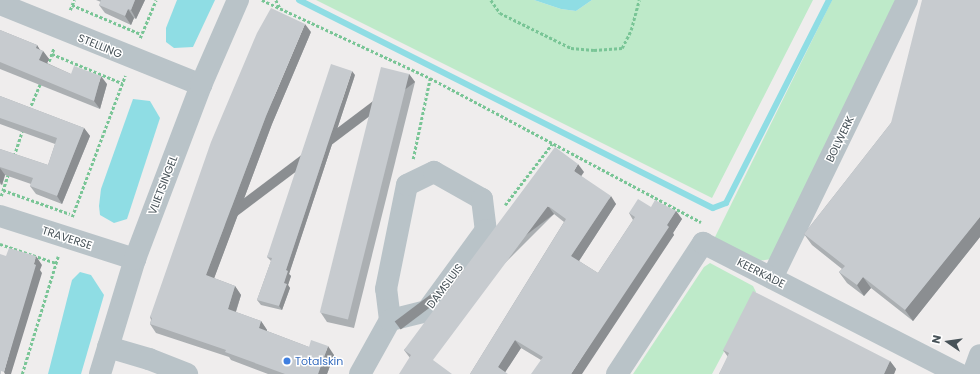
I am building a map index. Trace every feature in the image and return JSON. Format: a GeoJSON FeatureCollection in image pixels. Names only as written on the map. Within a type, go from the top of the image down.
{"type":"FeatureCollection","features":[{"type":"Feature","properties":{"kind":"street","name":"VLIETSINGEL"},"geometry":{"type":"LineString","coordinates":[[100,374],[135,259],[200,85],[238,0]]}},
{"type":"Feature","properties":{"kind":"street","name":"BOLWERK"},"geometry":{"type":"LineString","coordinates":[[772,278],[907,0]]}},
{"type":"Feature","properties":{"kind":"street","name":"STELLING"},"geometry":{"type":"LineString","coordinates":[[0,4],[200,85]]}},
{"type":"Feature","properties":{"kind":"street"},"geometry":{"type":"LineString","coordinates":[[360,374],[390,320],[386,289],[407,185],[434,172],[482,199],[486,230]]}},
{"type":"Feature","properties":{"kind":"street","name":"TRAVERSE"},"geometry":{"type":"LineString","coordinates":[[0,216],[135,259]]}},
{"type":"Feature","properties":{"kind":"street","name":"DAMSLUIS"},"geometry":{"type":"LineString","coordinates":[[390,320],[427,311],[486,230]]}},
{"type":"Feature","properties":{"kind":"street","name":"KEERKADE"},"geometry":{"type":"LineString","coordinates":[[703,243],[959,374]]}},
{"type":"Feature","properties":{"kind":"street"},"geometry":{"type":"LineString","coordinates":[[617,374],[703,243]]}},
{"type":"Feature","properties":{"kind":"street"},"geometry":{"type":"LineString","coordinates":[[108,347],[187,374]]}},
{"type":"Feature","properties":{"kind":"street"},"geometry":{"type":"LineString","coordinates":[[973,374],[980,355]]}},
{"type":"Feature","properties":{"kind":"path"},"geometry":{"type":"LineString","coordinates":[[46,69],[74,0]]}},
{"type":"Feature","properties":{"kind":"path"},"geometry":{"type":"LineString","coordinates":[[22,374],[64,237],[131,58],[156,0]]}},
{"type":"Feature","properties":{"kind":"path"},"geometry":{"type":"LineString","coordinates":[[262,0],[430,78],[700,222],[703,243]]}},
{"type":"Feature","properties":{"kind":"path"},"geometry":{"type":"LineString","coordinates":[[276,0],[280,8]]}},
{"type":"Feature","properties":{"kind":"path"},"geometry":{"type":"LineString","coordinates":[[491,0],[500,13],[564,45],[571,48],[594,50],[622,48],[630,30],[639,0]]}},
{"type":"Feature","properties":{"kind":"path"},"geometry":{"type":"LineString","coordinates":[[72,5],[141,34]]}},
{"type":"Feature","properties":{"kind":"path"},"geometry":{"type":"LineString","coordinates":[[52,54],[122,83]]}},
{"type":"Feature","properties":{"kind":"path"},"geometry":{"type":"LineString","coordinates":[[28,114],[43,76]]}},
{"type":"Feature","properties":{"kind":"path"},"geometry":{"type":"LineString","coordinates":[[407,185],[430,78]]}},
{"type":"Feature","properties":{"kind":"path"},"geometry":{"type":"LineString","coordinates":[[12,162],[25,121]]}},
{"type":"Feature","properties":{"kind":"path"},"geometry":{"type":"LineString","coordinates":[[486,230],[552,144]]}},
{"type":"Feature","properties":{"kind":"path"},"geometry":{"type":"LineString","coordinates":[[0,198],[9,169]]}},
{"type":"Feature","properties":{"kind":"path"},"geometry":{"type":"LineString","coordinates":[[3,190],[72,215]]}},
{"type":"Feature","properties":{"kind":"path"},"geometry":{"type":"LineString","coordinates":[[0,244],[56,263]]}},
{"type":"Feature","properties":{"kind":"green space"},"geometry":{"type":"Polygon","coordinates":[[[316,0],[534,0],[561,9],[576,11],[592,0],[813,0],[712,198],[316,0]]]}},
{"type":"Feature","properties":{"kind":"green space"},"geometry":{"type":"Polygon","coordinates":[[[832,0],[898,0],[771,259],[758,261],[714,239],[832,0]]]}},
{"type":"Feature","properties":{"kind":"green space"},"geometry":{"type":"Polygon","coordinates":[[[710,263],[753,286],[756,292],[712,374],[633,374],[704,267],[710,263]]]}},
{"type":"Feature","properties":{"kind":"water"},"geometry":{"type":"Polygon","coordinates":[[[177,0],[215,0],[193,47],[174,48],[166,42],[166,28],[177,0]]]}},
{"type":"Feature","properties":{"kind":"water"},"geometry":{"type":"Polygon","coordinates":[[[534,0],[592,0],[576,11],[561,9],[534,0]]]}},
{"type":"Feature","properties":{"kind":"water"},"geometry":{"type":"Polygon","coordinates":[[[133,99],[150,101],[160,118],[127,219],[114,223],[100,215],[99,206],[101,189],[133,99]]]}},
{"type":"Feature","properties":{"kind":"water"},"geometry":{"type":"Polygon","coordinates":[[[80,272],[91,275],[104,295],[81,374],[48,374],[72,280],[80,272]]]}},
{"type":"Feature","properties":{"kind":"building"},"geometry":{"type":"Polygon","coordinates":[[[101,0],[135,0],[131,10],[128,9],[125,16],[99,5],[101,0]]]}},
{"type":"Feature","properties":{"kind":"building"},"geometry":{"type":"Polygon","coordinates":[[[922,0],[980,0],[980,217],[905,310],[863,277],[857,285],[839,272],[845,266],[804,234],[891,123],[922,0]]]}},
{"type":"Feature","properties":{"kind":"building"},"geometry":{"type":"Polygon","coordinates":[[[271,8],[305,24],[266,116],[206,275],[235,286],[228,309],[261,321],[259,328],[309,347],[311,340],[328,346],[318,374],[285,374],[225,352],[226,350],[150,324],[152,318],[150,317],[211,142],[257,33],[271,8]]]}},
{"type":"Feature","properties":{"kind":"building"},"geometry":{"type":"Polygon","coordinates":[[[0,30],[37,45],[36,48],[43,51],[39,60],[71,74],[74,66],[101,76],[94,101],[0,62],[0,30]]]}},
{"type":"Feature","properties":{"kind":"building"},"geometry":{"type":"Polygon","coordinates":[[[331,64],[352,71],[286,270],[288,271],[284,283],[287,284],[279,306],[257,300],[272,258],[267,257],[331,64]]]}},
{"type":"Feature","properties":{"kind":"building"},"geometry":{"type":"Polygon","coordinates":[[[381,67],[409,74],[348,320],[320,312],[381,67]]]}},
{"type":"Feature","properties":{"kind":"building"},"geometry":{"type":"Polygon","coordinates":[[[0,96],[84,128],[57,196],[30,186],[33,178],[0,167],[0,149],[48,165],[57,138],[0,118],[0,96]]]}},
{"type":"Feature","properties":{"kind":"building"},"geometry":{"type":"Polygon","coordinates":[[[555,147],[578,164],[574,171],[611,196],[571,256],[598,273],[635,217],[629,213],[638,199],[651,207],[655,200],[676,211],[667,225],[669,227],[571,374],[531,374],[543,357],[515,340],[498,367],[508,374],[470,374],[566,219],[548,206],[433,360],[452,374],[399,374],[411,355],[404,350],[555,147]]]}},
{"type":"Feature","properties":{"kind":"building"},"geometry":{"type":"Polygon","coordinates":[[[9,248],[36,256],[34,264],[36,265],[4,372],[1,371],[0,374],[0,254],[6,256],[9,248]]]}},
{"type":"Feature","properties":{"kind":"building"},"geometry":{"type":"Polygon","coordinates":[[[753,291],[890,361],[884,374],[719,374],[729,353],[723,350],[753,291]]]}},
{"type":"Feature","properties":{"kind":"waterway"},"geometry":{"type":"LineString","coordinates":[[299,0],[713,208],[726,203],[829,0]]}},
{"type":"Feature","properties":{"kind":"place","name":"Totalskin"},"geometry":{"type":"Point","coordinates":[287,361]}}]}
